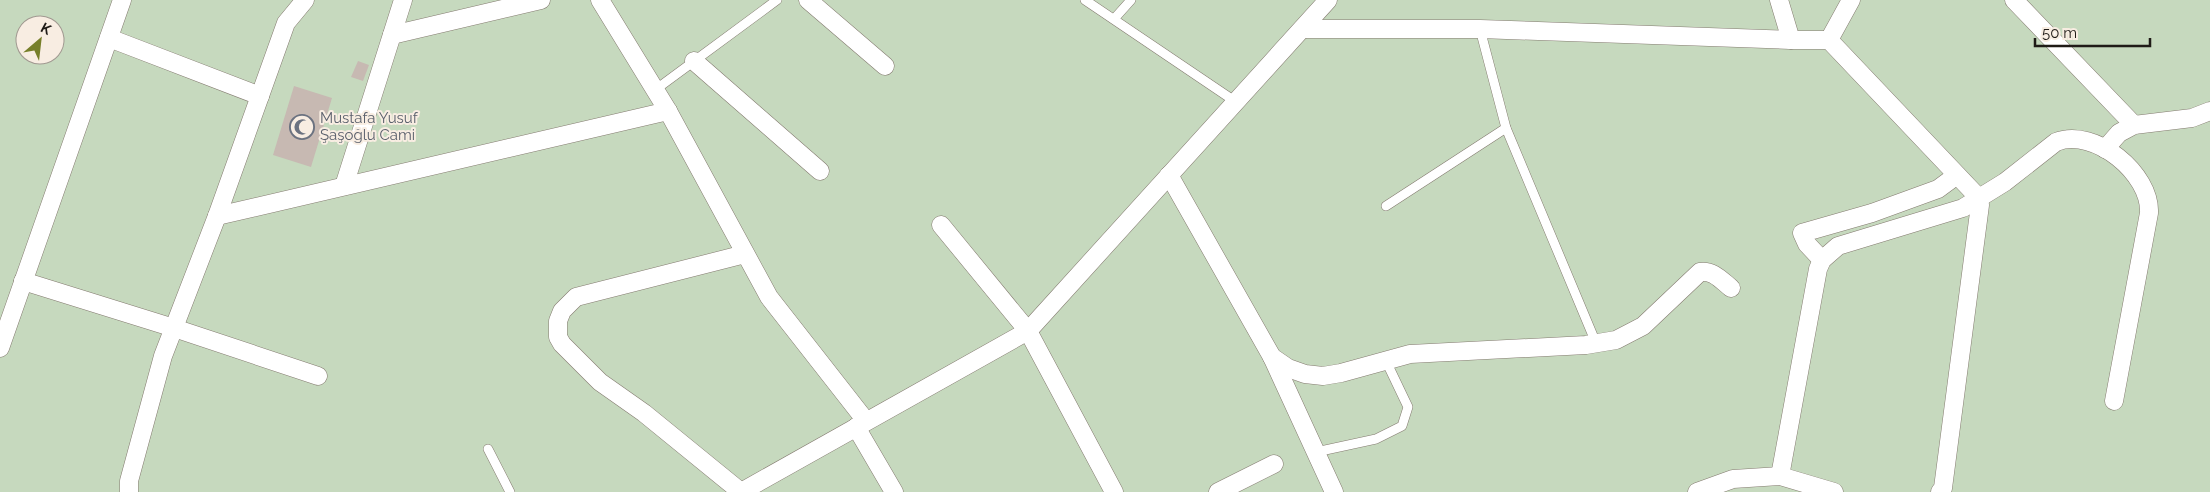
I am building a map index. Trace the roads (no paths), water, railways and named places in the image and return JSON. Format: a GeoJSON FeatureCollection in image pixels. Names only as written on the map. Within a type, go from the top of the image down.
{"type":"FeatureCollection","features":[{"type":"Feature","properties":{"kind":"street"},"geometry":{"type":"LineString","coordinates":[[0,348],[122,0]]}},
{"type":"Feature","properties":{"kind":"street"},"geometry":{"type":"LineString","coordinates":[[129,492],[128,481],[163,356],[217,216],[286,23],[304,0]]}},
{"type":"Feature","properties":{"kind":"street"},"geometry":{"type":"LineString","coordinates":[[344,186],[403,0]]}},
{"type":"Feature","properties":{"kind":"street"},"geometry":{"type":"LineString","coordinates":[[392,35],[541,0]]}},
{"type":"Feature","properties":{"kind":"street"},"geometry":{"type":"LineString","coordinates":[[600,0],[668,111],[769,297],[861,424],[894,492]]}},
{"type":"Feature","properties":{"kind":"street"},"geometry":{"type":"LineString","coordinates":[[808,0],[885,66]]}},
{"type":"Feature","properties":{"kind":"street"},"geometry":{"type":"LineString","coordinates":[[745,254],[576,297],[562,311],[557,329],[562,344],[600,382],[644,413],[741,492],[1028,331],[1328,0]]}},
{"type":"Feature","properties":{"kind":"street"},"geometry":{"type":"LineString","coordinates":[[1779,0],[1790,40]]}},
{"type":"Feature","properties":{"kind":"street"},"geometry":{"type":"LineString","coordinates":[[1829,40],[1851,0]]}},
{"type":"Feature","properties":{"kind":"street"},"geometry":{"type":"LineString","coordinates":[[2014,0],[2134,125]]}},
{"type":"Feature","properties":{"kind":"street"},"geometry":{"type":"LineString","coordinates":[[1303,29],[1480,29],[1829,40],[1978,197],[1980,215],[1943,488],[1940,492]]}},
{"type":"Feature","properties":{"kind":"street"},"geometry":{"type":"LineString","coordinates":[[108,38],[260,96]]}},
{"type":"Feature","properties":{"kind":"street"},"geometry":{"type":"LineString","coordinates":[[694,61],[820,170]]}},
{"type":"Feature","properties":{"kind":"street"},"geometry":{"type":"LineString","coordinates":[[217,216],[668,111]]}},
{"type":"Feature","properties":{"kind":"street"},"geometry":{"type":"LineString","coordinates":[[2105,149],[2119,133],[2134,125],[2192,118],[2210,111]]}},
{"type":"Feature","properties":{"kind":"street"},"geometry":{"type":"LineString","coordinates":[[1780,476],[1818,269],[1822,260],[1838,246],[1963,208],[2005,182],[2056,142],[2064,139],[2079,138],[2105,149],[2137,177],[2148,196],[2150,204],[2114,401]]}},
{"type":"Feature","properties":{"kind":"street"},"geometry":{"type":"LineString","coordinates":[[1169,175],[1272,357],[1334,492]]}},
{"type":"Feature","properties":{"kind":"street"},"geometry":{"type":"LineString","coordinates":[[1822,260],[1807,244],[1802,233],[1872,213],[1938,189],[1956,175]]}},
{"type":"Feature","properties":{"kind":"street"},"geometry":{"type":"LineString","coordinates":[[941,225],[1028,331],[1114,492]]}},
{"type":"Feature","properties":{"kind":"street"},"geometry":{"type":"LineString","coordinates":[[1272,357],[1288,368],[1305,374],[1323,376],[1341,374],[1410,354],[1483,352],[1616,340],[1643,326],[1700,272],[1714,274],[1731,288]]}},
{"type":"Feature","properties":{"kind":"street"},"geometry":{"type":"LineString","coordinates":[[23,280],[318,376]]}},
{"type":"Feature","properties":{"kind":"street"},"geometry":{"type":"LineString","coordinates":[[1218,492],[1274,464]]}},
{"type":"Feature","properties":{"kind":"street"},"geometry":{"type":"LineString","coordinates":[[1697,492],[1733,479],[1780,476],[1834,492]]}},
{"type":"Feature","properties":{"kind":"lane"},"geometry":{"type":"LineString","coordinates":[[655,90],[777,0]]}},
{"type":"Feature","properties":{"kind":"lane"},"geometry":{"type":"LineString","coordinates":[[1085,0],[1236,102]]}},
{"type":"Feature","properties":{"kind":"lane"},"geometry":{"type":"LineString","coordinates":[[1114,18],[1131,0]]}},
{"type":"Feature","properties":{"kind":"lane"},"geometry":{"type":"LineString","coordinates":[[1480,29],[1506,128],[1596,343]]}},
{"type":"Feature","properties":{"kind":"lane"},"geometry":{"type":"LineString","coordinates":[[1386,206],[1506,128]]}},
{"type":"Feature","properties":{"kind":"lane"},"geometry":{"type":"LineString","coordinates":[[1316,452],[1376,438],[1402,426],[1408,407],[1386,361]]}},
{"type":"Feature","properties":{"kind":"lane"},"geometry":{"type":"LineString","coordinates":[[488,448],[510,492]]}},
{"type":"Feature","properties":{"kind":"place","name":"Mustafa Yusuf Şaşoğlu Cami"},"geometry":{"type":"Point","coordinates":[302,127]}}]}
